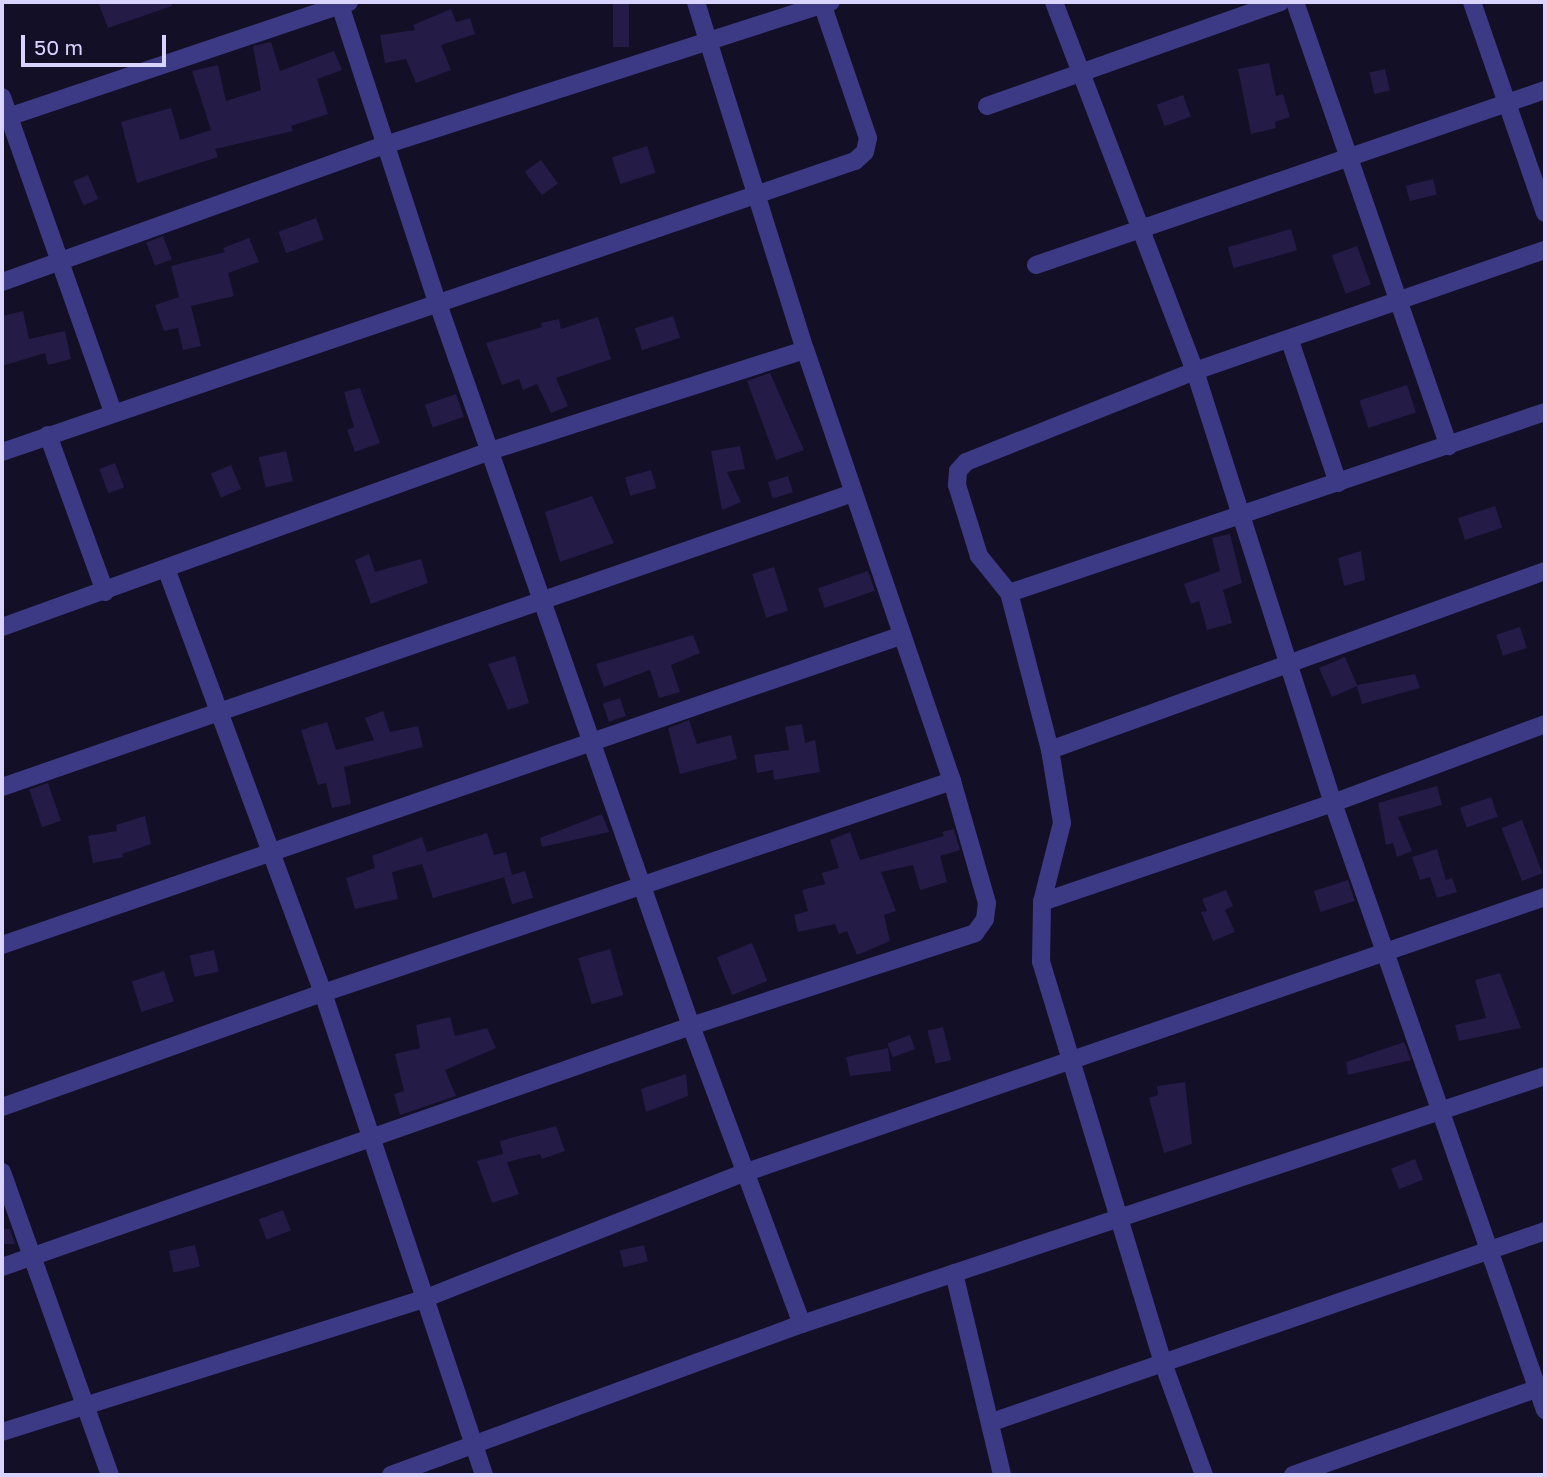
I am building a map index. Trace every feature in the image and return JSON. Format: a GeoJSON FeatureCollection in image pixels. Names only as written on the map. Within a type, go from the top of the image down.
{"type":"FeatureCollection","features":[{"type":"Feature","properties":{"kind":"street"},"geometry":{"type":"LineString","coordinates":[[2,1267],[691,1026],[975,933],[985,919],[987,903],[952,781],[900,636],[754,196],[696,2]]}},
{"type":"Feature","properties":{"kind":"street"},"geometry":{"type":"LineString","coordinates":[[1054,2],[1144,227],[1195,372],[1333,803],[1542,1388],[1545,1410]]}},
{"type":"Feature","properties":{"kind":"street"},"geometry":{"type":"LineString","coordinates":[[987,106],[1280,2]]}},
{"type":"Feature","properties":{"kind":"street"},"geometry":{"type":"LineString","coordinates":[[1295,2],[1401,300],[1448,446]]}},
{"type":"Feature","properties":{"kind":"street"},"geometry":{"type":"LineString","coordinates":[[1472,2],[1545,213]]}},
{"type":"Feature","properties":{"kind":"street"},"geometry":{"type":"LineString","coordinates":[[5,117],[342,3],[437,301],[544,599],[691,1026],[744,1173],[803,1324]]}},
{"type":"Feature","properties":{"kind":"street"},"geometry":{"type":"LineString","coordinates":[[2,282],[388,144],[827,3],[868,138],[865,152],[855,161],[437,301],[2,452]]}},
{"type":"Feature","properties":{"kind":"street"},"geometry":{"type":"LineString","coordinates":[[1036,265],[1545,90]]}},
{"type":"Feature","properties":{"kind":"street"},"geometry":{"type":"LineString","coordinates":[[2,97],[5,117],[113,412]]}},
{"type":"Feature","properties":{"kind":"street"},"geometry":{"type":"LineString","coordinates":[[1205,1475],[1163,1363],[1041,962],[1042,902],[1062,830],[1050,750],[1009,593],[979,556],[957,485],[958,471],[966,462],[1195,372],[1545,250]]}},
{"type":"Feature","properties":{"kind":"street"},"geometry":{"type":"LineString","coordinates":[[1290,341],[1338,483]]}},
{"type":"Feature","properties":{"kind":"street"},"geometry":{"type":"LineString","coordinates":[[2,627],[167,570],[490,451],[805,350]]}},
{"type":"Feature","properties":{"kind":"street"},"geometry":{"type":"LineString","coordinates":[[1009,593],[1545,412]]}},
{"type":"Feature","properties":{"kind":"street"},"geometry":{"type":"LineString","coordinates":[[48,435],[105,592]]}},
{"type":"Feature","properties":{"kind":"street"},"geometry":{"type":"LineString","coordinates":[[2,787],[853,493]]}},
{"type":"Feature","properties":{"kind":"street"},"geometry":{"type":"LineString","coordinates":[[167,570],[323,993],[484,1475]]}},
{"type":"Feature","properties":{"kind":"street"},"geometry":{"type":"LineString","coordinates":[[1050,750],[1545,571]]}},
{"type":"Feature","properties":{"kind":"street"},"geometry":{"type":"LineString","coordinates":[[2,945],[900,636]]}},
{"type":"Feature","properties":{"kind":"street"},"geometry":{"type":"LineString","coordinates":[[1042,902],[1333,803],[1545,724]]}},
{"type":"Feature","properties":{"kind":"street"},"geometry":{"type":"LineString","coordinates":[[2,1107],[323,993],[952,781]]}},
{"type":"Feature","properties":{"kind":"street"},"geometry":{"type":"LineString","coordinates":[[2,1432],[83,1403],[426,1298],[744,1173],[1071,1064],[1545,897]]}},
{"type":"Feature","properties":{"kind":"street"},"geometry":{"type":"LineString","coordinates":[[391,1475],[475,1447],[803,1324],[1545,1076]]}},
{"type":"Feature","properties":{"kind":"street"},"geometry":{"type":"LineString","coordinates":[[2,1172],[110,1475]]}},
{"type":"Feature","properties":{"kind":"street"},"geometry":{"type":"LineString","coordinates":[[992,1422],[1545,1231]]}},
{"type":"Feature","properties":{"kind":"street"},"geometry":{"type":"LineString","coordinates":[[954,1273],[992,1422],[1002,1475]]}},
{"type":"Feature","properties":{"kind":"street"},"geometry":{"type":"LineString","coordinates":[[1293,1475],[1542,1388]]}},
{"type":"Feature","properties":{"kind":"building"},"geometry":{"type":"Polygon","coordinates":[[[98,2],[171,2],[172,6],[108,28],[98,2]]]}},
{"type":"Feature","properties":{"kind":"building"},"geometry":{"type":"Polygon","coordinates":[[[613,2],[629,2],[629,47],[613,47],[613,2]]]}},
{"type":"Feature","properties":{"kind":"building"},"geometry":{"type":"Polygon","coordinates":[[[451,9],[456,22],[470,18],[475,34],[441,45],[451,70],[416,83],[406,59],[385,63],[380,35],[415,30],[413,25],[451,9]]]}},
{"type":"Feature","properties":{"kind":"building"},"geometry":{"type":"Polygon","coordinates":[[[271,42],[280,71],[334,51],[342,70],[317,79],[328,114],[291,126],[293,131],[215,149],[218,157],[137,183],[121,122],[171,108],[180,140],[211,130],[192,71],[218,65],[226,101],[261,90],[253,46],[271,42]]]}},
{"type":"Feature","properties":{"kind":"building"},"geometry":{"type":"Polygon","coordinates":[[[1269,63],[1276,96],[1283,94],[1290,117],[1275,122],[1276,128],[1251,134],[1238,69],[1269,63]]]}},
{"type":"Feature","properties":{"kind":"building"},"geometry":{"type":"Polygon","coordinates":[[[1385,69],[1390,90],[1374,94],[1369,73],[1385,69]]]}},
{"type":"Feature","properties":{"kind":"building"},"geometry":{"type":"Polygon","coordinates":[[[1183,95],[1191,117],[1165,126],[1157,105],[1183,95]]]}},
{"type":"Feature","properties":{"kind":"building"},"geometry":{"type":"Polygon","coordinates":[[[647,146],[656,173],[620,184],[612,157],[647,146]]]}},
{"type":"Feature","properties":{"kind":"building"},"geometry":{"type":"Polygon","coordinates":[[[541,160],[558,183],[542,195],[525,172],[541,160]]]}},
{"type":"Feature","properties":{"kind":"building"},"geometry":{"type":"Polygon","coordinates":[[[88,175],[98,199],[83,205],[73,181],[88,175]]]}},
{"type":"Feature","properties":{"kind":"building"},"geometry":{"type":"Polygon","coordinates":[[[1433,179],[1437,195],[1410,201],[1406,186],[1433,179]]]}},
{"type":"Feature","properties":{"kind":"building"},"geometry":{"type":"Polygon","coordinates":[[[316,218],[324,240],[286,253],[278,232],[316,218]]]}},
{"type":"Feature","properties":{"kind":"building"},"geometry":{"type":"Polygon","coordinates":[[[1291,229],[1297,250],[1234,268],[1228,247],[1291,229]]]}},
{"type":"Feature","properties":{"kind":"building"},"geometry":{"type":"Polygon","coordinates":[[[163,236],[172,259],[155,266],[146,242],[163,236]]]}},
{"type":"Feature","properties":{"kind":"building"},"geometry":{"type":"Polygon","coordinates":[[[249,238],[259,262],[228,273],[234,296],[191,306],[201,346],[183,350],[178,328],[164,331],[155,305],[179,297],[171,266],[225,252],[223,248],[249,238]]]}},
{"type":"Feature","properties":{"kind":"building"},"geometry":{"type":"Polygon","coordinates":[[[1357,246],[1371,285],[1346,294],[1332,255],[1357,246]]]}},
{"type":"Feature","properties":{"kind":"building"},"geometry":{"type":"Polygon","coordinates":[[[23,311],[29,339],[65,331],[71,359],[48,365],[45,353],[2,366],[2,316],[23,311]]]}},
{"type":"Feature","properties":{"kind":"building"},"geometry":{"type":"Polygon","coordinates":[[[673,316],[680,338],[642,350],[635,328],[673,316]]]}},
{"type":"Feature","properties":{"kind":"building"},"geometry":{"type":"Polygon","coordinates":[[[598,317],[611,359],[556,378],[568,406],[551,413],[537,384],[523,390],[519,379],[502,385],[486,343],[542,327],[541,323],[559,319],[561,329],[598,317]]]}},
{"type":"Feature","properties":{"kind":"building"},"geometry":{"type":"Polygon","coordinates":[[[770,373],[804,450],[776,460],[747,381],[770,373]]]}},
{"type":"Feature","properties":{"kind":"building"},"geometry":{"type":"Polygon","coordinates":[[[1407,385],[1416,413],[1368,428],[1359,400],[1407,385]]]}},
{"type":"Feature","properties":{"kind":"building"},"geometry":{"type":"Polygon","coordinates":[[[360,388],[380,443],[355,452],[347,430],[354,427],[344,392],[360,388]]]}},
{"type":"Feature","properties":{"kind":"building"},"geometry":{"type":"Polygon","coordinates":[[[456,394],[464,417],[433,427],[425,405],[456,394]]]}},
{"type":"Feature","properties":{"kind":"building"},"geometry":{"type":"Polygon","coordinates":[[[740,446],[745,469],[727,472],[741,502],[722,510],[711,451],[740,446]]]}},
{"type":"Feature","properties":{"kind":"building"},"geometry":{"type":"Polygon","coordinates":[[[286,451],[293,481],[266,488],[259,457],[286,451]]]}},
{"type":"Feature","properties":{"kind":"building"},"geometry":{"type":"Polygon","coordinates":[[[115,463],[124,487],[108,493],[99,469],[115,463]]]}},
{"type":"Feature","properties":{"kind":"building"},"geometry":{"type":"Polygon","coordinates":[[[231,465],[241,489],[221,498],[211,474],[231,465]]]}},
{"type":"Feature","properties":{"kind":"building"},"geometry":{"type":"Polygon","coordinates":[[[651,470],[656,488],[630,496],[625,477],[651,470]]]}},
{"type":"Feature","properties":{"kind":"building"},"geometry":{"type":"Polygon","coordinates":[[[788,476],[793,492],[773,498],[768,482],[788,476]]]}},
{"type":"Feature","properties":{"kind":"building"},"geometry":{"type":"Polygon","coordinates":[[[592,496],[614,543],[560,562],[545,512],[592,496]]]}},
{"type":"Feature","properties":{"kind":"building"},"geometry":{"type":"Polygon","coordinates":[[[1495,506],[1502,528],[1465,540],[1458,518],[1495,506]]]}},
{"type":"Feature","properties":{"kind":"building"},"geometry":{"type":"Polygon","coordinates":[[[1230,534],[1242,583],[1223,590],[1232,623],[1207,630],[1199,601],[1191,604],[1184,584],[1220,571],[1212,538],[1230,534]]]}},
{"type":"Feature","properties":{"kind":"building"},"geometry":{"type":"Polygon","coordinates":[[[1361,551],[1365,580],[1344,586],[1338,558],[1361,551]]]}},
{"type":"Feature","properties":{"kind":"building"},"geometry":{"type":"Polygon","coordinates":[[[369,554],[375,572],[421,559],[428,583],[371,604],[355,560],[369,554]]]}},
{"type":"Feature","properties":{"kind":"building"},"geometry":{"type":"Polygon","coordinates":[[[774,567],[788,611],[766,618],[752,574],[774,567]]]}},
{"type":"Feature","properties":{"kind":"building"},"geometry":{"type":"Polygon","coordinates":[[[868,571],[875,591],[825,608],[818,588],[868,571]]]}},
{"type":"Feature","properties":{"kind":"building"},"geometry":{"type":"Polygon","coordinates":[[[1520,627],[1527,648],[1503,656],[1496,635],[1520,627]]]}},
{"type":"Feature","properties":{"kind":"building"},"geometry":{"type":"Polygon","coordinates":[[[693,635],[700,653],[671,665],[680,692],[659,698],[650,670],[604,687],[596,664],[693,635]]]}},
{"type":"Feature","properties":{"kind":"building"},"geometry":{"type":"Polygon","coordinates":[[[515,656],[529,703],[508,710],[488,664],[515,656]]]}},
{"type":"Feature","properties":{"kind":"building"},"geometry":{"type":"Polygon","coordinates":[[[1345,657],[1357,685],[1415,674],[1420,688],[1362,704],[1357,686],[1332,697],[1319,668],[1345,657]]]}},
{"type":"Feature","properties":{"kind":"building"},"geometry":{"type":"Polygon","coordinates":[[[620,698],[626,716],[609,722],[603,704],[620,698]]]}},
{"type":"Feature","properties":{"kind":"building"},"geometry":{"type":"Polygon","coordinates":[[[383,711],[390,732],[418,726],[423,747],[344,767],[351,804],[332,808],[326,783],[318,785],[301,730],[327,722],[336,750],[374,740],[365,718],[383,711]]]}},
{"type":"Feature","properties":{"kind":"building"},"geometry":{"type":"Polygon","coordinates":[[[689,720],[697,744],[731,735],[737,759],[680,774],[668,728],[689,720]]]}},
{"type":"Feature","properties":{"kind":"building"},"geometry":{"type":"Polygon","coordinates":[[[802,724],[805,743],[815,740],[820,772],[774,780],[773,770],[757,773],[754,755],[789,750],[785,727],[802,724]]]}},
{"type":"Feature","properties":{"kind":"building"},"geometry":{"type":"Polygon","coordinates":[[[48,783],[61,821],[42,827],[29,790],[48,783]]]}},
{"type":"Feature","properties":{"kind":"building"},"geometry":{"type":"Polygon","coordinates":[[[1437,786],[1442,805],[1398,817],[1412,851],[1397,857],[1393,843],[1386,845],[1378,803],[1437,786]]]}},
{"type":"Feature","properties":{"kind":"building"},"geometry":{"type":"Polygon","coordinates":[[[1491,797],[1498,817],[1467,828],[1460,808],[1491,797]]]}},
{"type":"Feature","properties":{"kind":"building"},"geometry":{"type":"Polygon","coordinates":[[[602,814],[609,832],[542,847],[540,838],[602,814]]]}},
{"type":"Feature","properties":{"kind":"building"},"geometry":{"type":"Polygon","coordinates":[[[145,816],[151,844],[122,854],[124,857],[93,863],[88,836],[117,831],[116,825],[145,816]]]}},
{"type":"Feature","properties":{"kind":"building"},"geometry":{"type":"Polygon","coordinates":[[[1522,820],[1542,873],[1522,881],[1501,828],[1522,820]]]}},
{"type":"Feature","properties":{"kind":"building"},"geometry":{"type":"Polygon","coordinates":[[[954,829],[960,850],[940,856],[947,882],[920,890],[913,865],[881,872],[896,911],[884,915],[890,941],[857,955],[847,931],[839,934],[835,924],[798,932],[794,915],[808,911],[802,890],[825,884],[822,873],[839,868],[830,840],[850,832],[860,860],[944,836],[942,832],[954,829]]]}},
{"type":"Feature","properties":{"kind":"building"},"geometry":{"type":"Polygon","coordinates":[[[487,833],[494,855],[506,852],[512,875],[433,898],[422,864],[392,872],[398,899],[355,909],[346,878],[375,868],[372,856],[422,837],[427,852],[487,833]]]}},
{"type":"Feature","properties":{"kind":"building"},"geometry":{"type":"Polygon","coordinates":[[[1437,849],[1446,880],[1452,878],[1457,892],[1437,898],[1430,877],[1420,880],[1412,857],[1437,849]]]}},
{"type":"Feature","properties":{"kind":"building"},"geometry":{"type":"Polygon","coordinates":[[[525,871],[533,898],[512,904],[504,877],[525,871]]]}},
{"type":"Feature","properties":{"kind":"building"},"geometry":{"type":"Polygon","coordinates":[[[1348,880],[1355,901],[1321,912],[1314,891],[1348,880]]]}},
{"type":"Feature","properties":{"kind":"building"},"geometry":{"type":"Polygon","coordinates":[[[1226,890],[1233,906],[1225,910],[1235,932],[1213,941],[1201,912],[1207,911],[1202,899],[1226,890]]]}},
{"type":"Feature","properties":{"kind":"building"},"geometry":{"type":"Polygon","coordinates":[[[752,943],[767,981],[732,995],[717,957],[752,943]]]}},
{"type":"Feature","properties":{"kind":"building"},"geometry":{"type":"Polygon","coordinates":[[[610,949],[623,995],[592,1004],[578,958],[610,949]]]}},
{"type":"Feature","properties":{"kind":"building"},"geometry":{"type":"Polygon","coordinates":[[[214,950],[219,971],[195,977],[190,956],[214,950]]]}},
{"type":"Feature","properties":{"kind":"building"},"geometry":{"type":"Polygon","coordinates":[[[164,971],[174,1001],[142,1012],[132,982],[164,971]]]}},
{"type":"Feature","properties":{"kind":"building"},"geometry":{"type":"Polygon","coordinates":[[[1500,973],[1521,1028],[1459,1041],[1455,1025],[1486,1018],[1475,980],[1500,973]]]}},
{"type":"Feature","properties":{"kind":"building"},"geometry":{"type":"Polygon","coordinates":[[[450,1017],[455,1036],[487,1028],[496,1048],[445,1070],[456,1096],[400,1115],[394,1094],[404,1091],[395,1054],[420,1048],[416,1025],[450,1017]]]}},
{"type":"Feature","properties":{"kind":"building"},"geometry":{"type":"Polygon","coordinates":[[[943,1027],[951,1060],[936,1064],[927,1031],[943,1027]]]}},
{"type":"Feature","properties":{"kind":"building"},"geometry":{"type":"Polygon","coordinates":[[[910,1035],[915,1049],[893,1057],[887,1043],[910,1035]]]}},
{"type":"Feature","properties":{"kind":"building"},"geometry":{"type":"Polygon","coordinates":[[[1404,1042],[1411,1060],[1348,1075],[1346,1062],[1404,1042]]]}},
{"type":"Feature","properties":{"kind":"building"},"geometry":{"type":"Polygon","coordinates":[[[888,1048],[891,1071],[850,1076],[846,1057],[888,1048]]]}},
{"type":"Feature","properties":{"kind":"building"},"geometry":{"type":"Polygon","coordinates":[[[686,1074],[688,1096],[646,1112],[641,1089],[686,1074]]]}},
{"type":"Feature","properties":{"kind":"building"},"geometry":{"type":"Polygon","coordinates":[[[1185,1082],[1192,1144],[1164,1153],[1149,1098],[1158,1095],[1157,1086],[1185,1082]]]}},
{"type":"Feature","properties":{"kind":"building"},"geometry":{"type":"Polygon","coordinates":[[[556,1126],[565,1151],[542,1159],[540,1154],[507,1162],[519,1194],[492,1203],[477,1161],[503,1154],[500,1141],[556,1126]]]}},
{"type":"Feature","properties":{"kind":"building"},"geometry":{"type":"Polygon","coordinates":[[[1415,1159],[1423,1179],[1399,1189],[1391,1169],[1415,1159]]]}},
{"type":"Feature","properties":{"kind":"building"},"geometry":{"type":"Polygon","coordinates":[[[283,1210],[291,1231],[267,1240],[259,1219],[283,1210]]]}},
{"type":"Feature","properties":{"kind":"building"},"geometry":{"type":"Polygon","coordinates":[[[2,1229],[10,1229],[15,1244],[2,1244],[2,1229]]]}},
{"type":"Feature","properties":{"kind":"building"},"geometry":{"type":"Polygon","coordinates":[[[195,1245],[200,1266],[174,1273],[169,1251],[195,1245]]]}},
{"type":"Feature","properties":{"kind":"building"},"geometry":{"type":"Polygon","coordinates":[[[644,1245],[648,1262],[623,1267],[620,1251],[644,1245]]]}}]}
